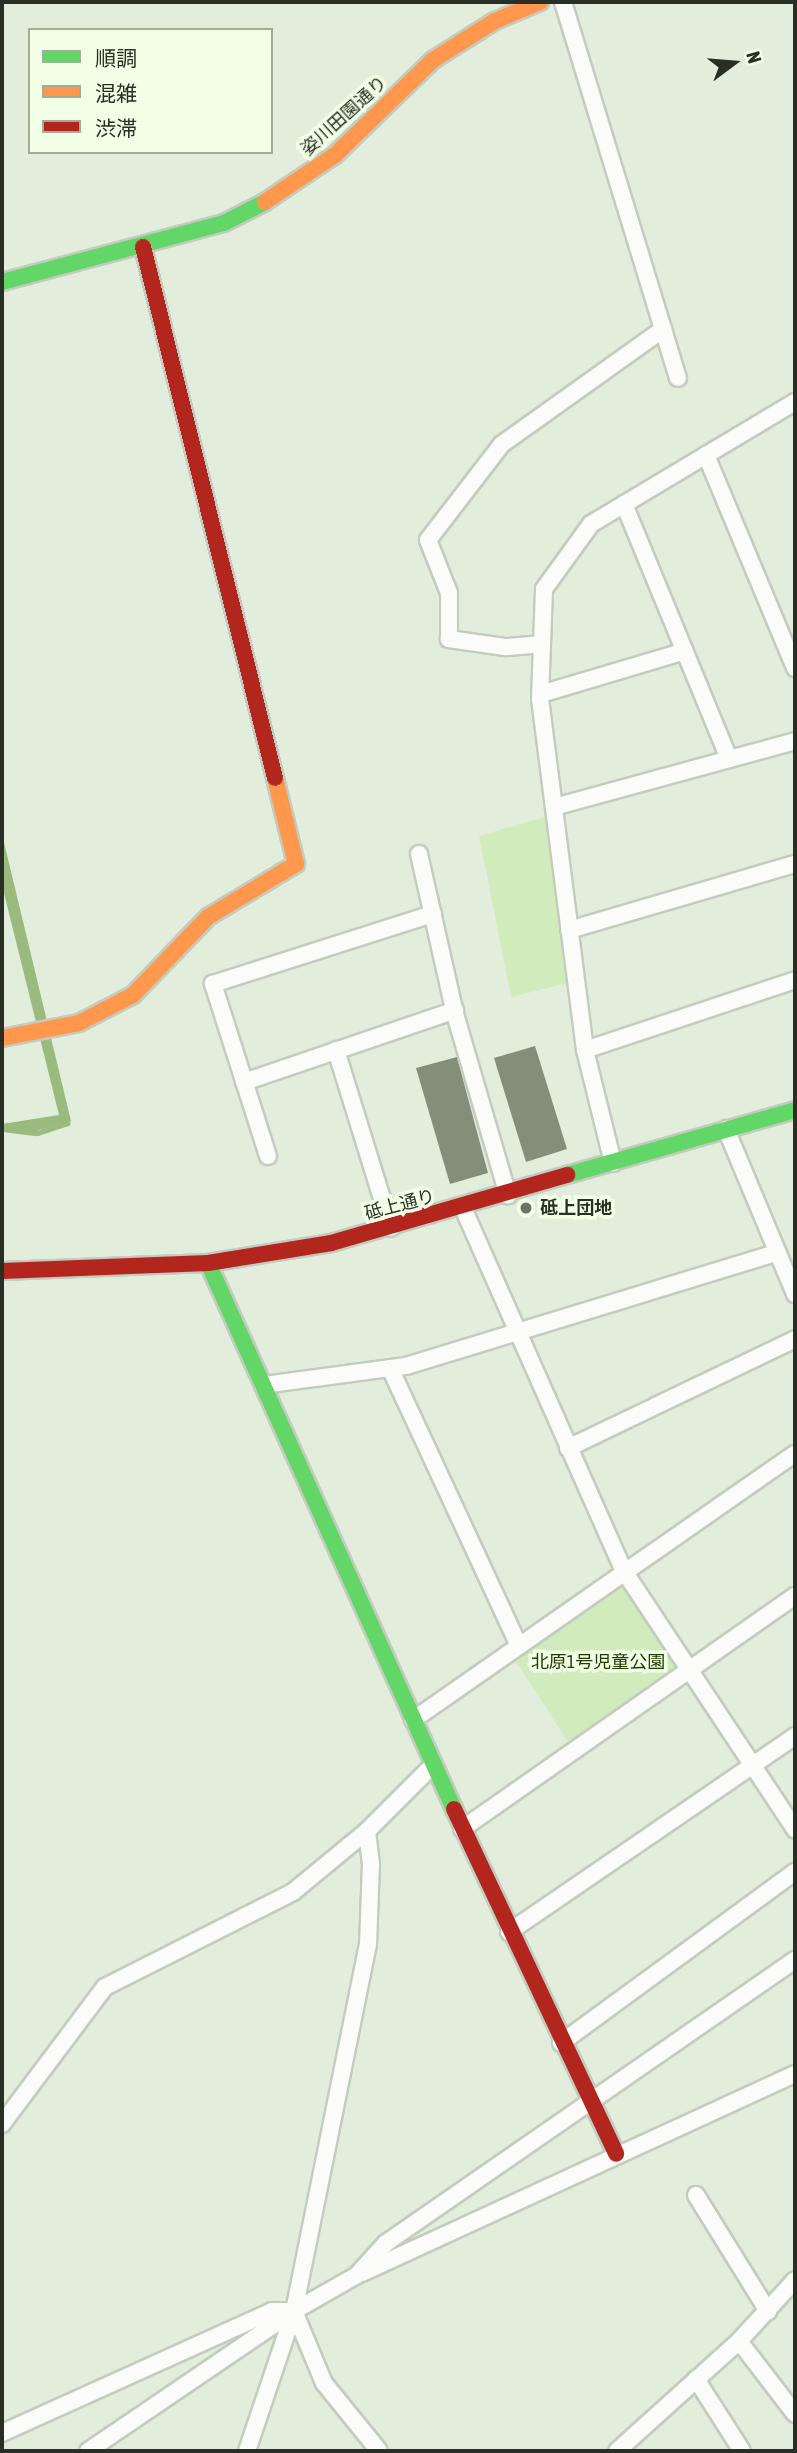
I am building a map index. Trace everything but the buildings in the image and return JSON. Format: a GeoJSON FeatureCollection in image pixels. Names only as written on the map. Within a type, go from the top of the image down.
{"type":"FeatureCollection","features":[{"type":"Feature","properties":{"kind":"street","name":"姿川田園通り"},"geometry":{"type":"LineString","coordinates":[[2,282],[143,247],[224,223],[281,194],[335,155],[433,60],[495,21],[540,2]]}},
{"type":"Feature","properties":{"kind":"street"},"geometry":{"type":"LineString","coordinates":[[563,2],[678,378]]}},
{"type":"Feature","properties":{"kind":"street"},"geometry":{"type":"LineString","coordinates":[[2,1038],[79,1023],[133,995],[208,917],[296,864],[143,247]]}},
{"type":"Feature","properties":{"kind":"street"},"geometry":{"type":"LineString","coordinates":[[542,644],[505,647],[449,639],[449,593],[428,540],[502,444],[663,329]]}},
{"type":"Feature","properties":{"kind":"street"},"geometry":{"type":"LineString","coordinates":[[612,1163],[585,1050],[554,807],[541,694],[544,589],[591,524],[795,402]]}},
{"type":"Feature","properties":{"kind":"street"},"geometry":{"type":"LineString","coordinates":[[706,455],[795,668]]}},
{"type":"Feature","properties":{"kind":"street"},"geometry":{"type":"LineString","coordinates":[[624,504],[729,760]]}},
{"type":"Feature","properties":{"kind":"street"},"geometry":{"type":"LineString","coordinates":[[779,631],[795,626]]}},
{"type":"Feature","properties":{"kind":"street"},"geometry":{"type":"LineString","coordinates":[[541,694],[685,651]]}},
{"type":"Feature","properties":{"kind":"street"},"geometry":{"type":"LineString","coordinates":[[554,807],[795,741]]}},
{"type":"Feature","properties":{"kind":"street"},"geometry":{"type":"LineString","coordinates":[[419,854],[455,1010],[508,1195]]}},
{"type":"Feature","properties":{"kind":"street"},"geometry":{"type":"LineString","coordinates":[[569,930],[795,864]]}},
{"type":"Feature","properties":{"kind":"street"},"geometry":{"type":"LineString","coordinates":[[268,1156],[213,984],[433,914]]}},
{"type":"Feature","properties":{"kind":"street"},"geometry":{"type":"LineString","coordinates":[[585,1050],[795,980]]}},
{"type":"Feature","properties":{"kind":"street"},"geometry":{"type":"LineString","coordinates":[[244,1082],[455,1010]]}},
{"type":"Feature","properties":{"kind":"street"},"geometry":{"type":"LineString","coordinates":[[336,1050],[391,1228]]}},
{"type":"Feature","properties":{"kind":"street","name":"砥上通り"},"geometry":{"type":"LineString","coordinates":[[2,1271],[208,1263],[391,1228],[795,1110]]}},
{"type":"Feature","properties":{"kind":"street"},"geometry":{"type":"LineString","coordinates":[[726,1129],[795,1294]]}},
{"type":"Feature","properties":{"kind":"street"},"geometry":{"type":"LineString","coordinates":[[463,1208],[516,1333],[624,1571],[688,1672],[795,1829]]}},
{"type":"Feature","properties":{"kind":"street"},"geometry":{"type":"LineString","coordinates":[[263,1385],[390,1368],[516,1333],[776,1253]]}},
{"type":"Feature","properties":{"kind":"street"},"geometry":{"type":"LineString","coordinates":[[208,1263],[509,1932],[589,2103],[616,2154]]}},
{"type":"Feature","properties":{"kind":"street"},"geometry":{"type":"LineString","coordinates":[[568,1448],[795,1339]]}},
{"type":"Feature","properties":{"kind":"street"},"geometry":{"type":"LineString","coordinates":[[390,1368],[519,1646]]}},
{"type":"Feature","properties":{"kind":"street"},"geometry":{"type":"LineString","coordinates":[[413,1720],[795,1454]]}},
{"type":"Feature","properties":{"kind":"street"},"geometry":{"type":"LineString","coordinates":[[462,1829],[795,1597]]}},
{"type":"Feature","properties":{"kind":"street"},"geometry":{"type":"LineString","coordinates":[[509,1932],[795,1736]]}},
{"type":"Feature","properties":{"kind":"street"},"geometry":{"type":"LineString","coordinates":[[2,2124],[105,1987],[293,1892],[367,1831],[433,1765]]}},
{"type":"Feature","properties":{"kind":"street"},"geometry":{"type":"LineString","coordinates":[[247,2451],[294,2311],[368,1945],[371,1864],[367,1831]]}},
{"type":"Feature","properties":{"kind":"street"},"geometry":{"type":"LineString","coordinates":[[561,2043],[795,1872]]}},
{"type":"Feature","properties":{"kind":"street"},"geometry":{"type":"LineString","coordinates":[[357,2275],[386,2243],[795,1960]]}},
{"type":"Feature","properties":{"kind":"street"},"geometry":{"type":"LineString","coordinates":[[88,2451],[294,2311],[357,2275],[795,2074]]}},
{"type":"Feature","properties":{"kind":"street"},"geometry":{"type":"LineString","coordinates":[[696,2196],[768,2311]]}},
{"type":"Feature","properties":{"kind":"street"},"geometry":{"type":"LineString","coordinates":[[617,2451],[740,2341],[795,2280]]}},
{"type":"Feature","properties":{"kind":"street"},"geometry":{"type":"LineString","coordinates":[[2,2433],[272,2311],[294,2311]]}},
{"type":"Feature","properties":{"kind":"street"},"geometry":{"type":"LineString","coordinates":[[294,2311],[324,2383],[379,2451]]}},
{"type":"Feature","properties":{"kind":"street"},"geometry":{"type":"LineString","coordinates":[[740,2341],[795,2414]]}},
{"type":"Feature","properties":{"kind":"street"},"geometry":{"type":"LineString","coordinates":[[696,2379],[742,2451]]}},
{"type":"Feature","properties":{"kind":"green space"},"geometry":{"type":"Polygon","coordinates":[[[555,814],[576,981],[511,997],[479,836],[555,814]]]}},
{"type":"Feature","properties":{"kind":"green space","name":"北原1号児童公園"},"geometry":{"type":"Polygon","coordinates":[[[624,1571],[688,1672],[574,1751],[510,1652],[624,1571]]]}},
{"type":"Feature","properties":{"kind":"shaded area"},"geometry":{"type":"Polygon","coordinates":[[[2,834],[71,1121],[36,1131],[2,1131],[2,1124],[59,1115],[2,885],[2,834]]]}},
{"type":"Feature","properties":{"kind":"waterway"},"geometry":{"type":"LineString","coordinates":[[2,1129],[37,1133],[67,1123],[66,1117]]}},
{"type":"Feature","properties":{"kind":"traffic: fast"},"geometry":{"type":"LineString","coordinates":[[2,282],[224,223],[265,202]]}},
{"type":"Feature","properties":{"kind":"traffic: fast"},"geometry":{"type":"LineString","coordinates":[[567,1175],[795,1110]]}},
{"type":"Feature","properties":{"kind":"traffic: fast"},"geometry":{"type":"LineString","coordinates":[[208,1263],[454,1809]]}},
{"type":"Feature","properties":{"kind":"traffic: slow"},"geometry":{"type":"LineString","coordinates":[[265,202],[335,155],[433,60],[495,21],[540,2]]}},
{"type":"Feature","properties":{"kind":"traffic: slow"},"geometry":{"type":"LineString","coordinates":[[2,1038],[79,1023],[133,995],[208,917],[296,864],[275,778]]}},
{"type":"Feature","properties":{"kind":"traffic: jam"},"geometry":{"type":"LineString","coordinates":[[143,247],[275,778]]}},
{"type":"Feature","properties":{"kind":"traffic: jam"},"geometry":{"type":"LineString","coordinates":[[2,1271],[208,1263],[331,1243],[567,1175]]}},
{"type":"Feature","properties":{"kind":"traffic: jam"},"geometry":{"type":"LineString","coordinates":[[454,1809],[616,2154]]}},
{"type":"Feature","properties":{"kind":"place","name":"砥上団地"},"geometry":{"type":"Point","coordinates":[526,1208]}}]}
